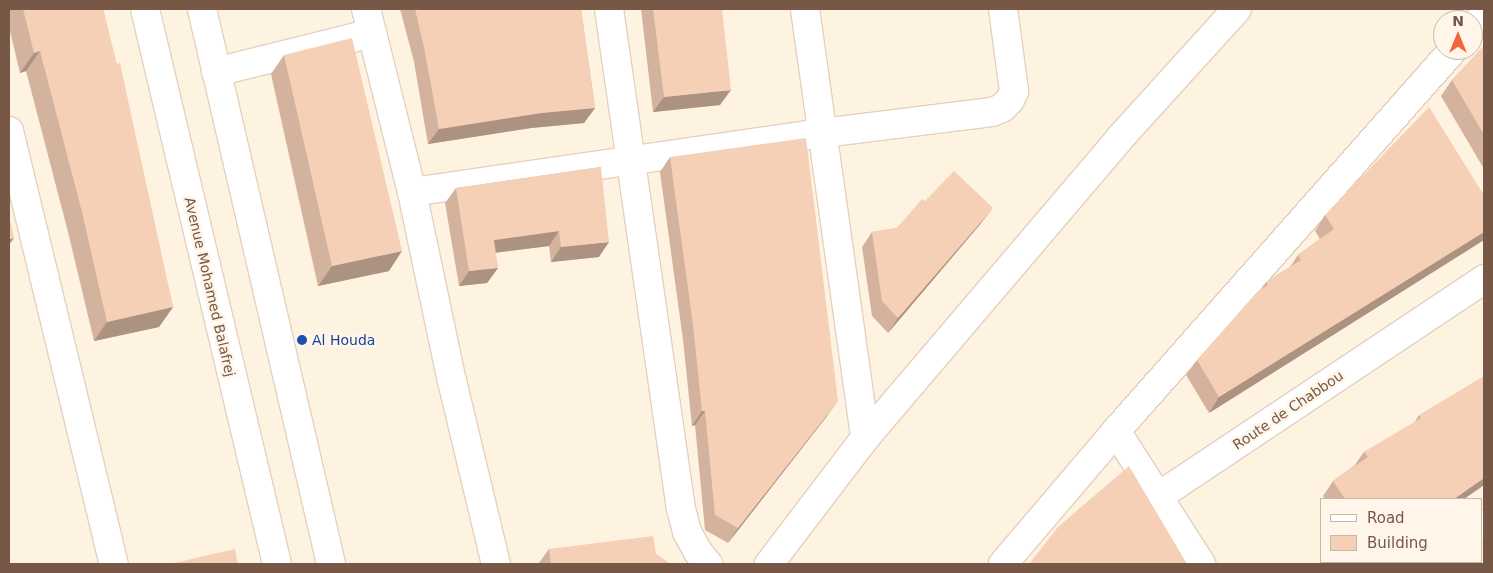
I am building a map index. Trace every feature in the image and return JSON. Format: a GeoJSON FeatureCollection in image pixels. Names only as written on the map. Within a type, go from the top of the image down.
{"type":"FeatureCollection","features":[{"type":"Feature","properties":{"kind":"street","name":"Avenue Mohamed Balafrej"},"geometry":{"type":"LineString","coordinates":[[145,9],[277,564]]}},
{"type":"Feature","properties":{"kind":"street"},"geometry":{"type":"LineString","coordinates":[[202,9],[331,564]]}},
{"type":"Feature","properties":{"kind":"street"},"geometry":{"type":"LineString","coordinates":[[609,9],[633,161],[682,509],[687,532],[698,552],[708,564]]}},
{"type":"Feature","properties":{"kind":"street"},"geometry":{"type":"LineString","coordinates":[[805,9],[865,438]]}},
{"type":"Feature","properties":{"kind":"street"},"geometry":{"type":"LineString","coordinates":[[412,192],[823,133],[992,112],[1002,108],[1010,100],[1014,91],[1003,9]]}},
{"type":"Feature","properties":{"kind":"street"},"geometry":{"type":"LineString","coordinates":[[769,564],[865,438],[1089,174],[1237,9]]}},
{"type":"Feature","properties":{"kind":"street"},"geometry":{"type":"LineString","coordinates":[[216,72],[369,21],[412,192],[452,381],[496,564]]}},
{"type":"Feature","properties":{"kind":"street"},"geometry":{"type":"LineString","coordinates":[[1003,564],[1116,431],[1444,60]]}},
{"type":"Feature","properties":{"kind":"street"},"geometry":{"type":"LineString","coordinates":[[1417,90],[1432,115]]}},
{"type":"Feature","properties":{"kind":"street"},"geometry":{"type":"LineString","coordinates":[[9,131],[114,564]]}},
{"type":"Feature","properties":{"kind":"street","name":"Route de Chabbou"},"geometry":{"type":"LineString","coordinates":[[1159,496],[1484,279]]}},
{"type":"Feature","properties":{"kind":"street"},"geometry":{"type":"LineString","coordinates":[[1116,431],[1159,496],[1200,564]]}},
{"type":"Feature","properties":{"kind":"building"},"geometry":{"type":"Polygon","coordinates":[[[23,9],[103,9],[117,64],[120,63],[173,307],[107,322],[82,212],[40,51],[34,53],[23,9]]]}},
{"type":"Feature","properties":{"kind":"building"},"geometry":{"type":"Polygon","coordinates":[[[415,9],[581,9],[595,108],[541,113],[439,129],[415,9]]]}},
{"type":"Feature","properties":{"kind":"building"},"geometry":{"type":"Polygon","coordinates":[[[653,9],[722,9],[731,90],[664,97],[653,9]]]}},
{"type":"Feature","properties":{"kind":"building"},"geometry":{"type":"Polygon","coordinates":[[[352,38],[402,251],[332,266],[284,55],[352,38]]]}},
{"type":"Feature","properties":{"kind":"building"},"geometry":{"type":"Polygon","coordinates":[[[1483,47],[1484,135],[1452,80],[1471,60],[1483,60],[1483,47]]]}},
{"type":"Feature","properties":{"kind":"building"},"geometry":{"type":"Polygon","coordinates":[[[1429,107],[1484,194],[1484,232],[1219,397],[1197,360],[1257,292],[1268,285],[1266,282],[1301,260],[1298,255],[1334,229],[1325,215],[1429,107]]]}},
{"type":"Feature","properties":{"kind":"building"},"geometry":{"type":"Polygon","coordinates":[[[806,138],[838,401],[738,528],[715,515],[705,411],[702,411],[693,325],[670,157],[806,138]]]}},
{"type":"Feature","properties":{"kind":"building"},"geometry":{"type":"Polygon","coordinates":[[[601,167],[609,242],[561,247],[559,231],[494,240],[498,268],[469,271],[456,188],[601,167]]]}},
{"type":"Feature","properties":{"kind":"building"},"geometry":{"type":"Polygon","coordinates":[[[954,171],[993,208],[898,318],[882,301],[872,232],[897,228],[922,199],[925,201],[954,171]]]}},
{"type":"Feature","properties":{"kind":"building"},"geometry":{"type":"Polygon","coordinates":[[[9,215],[14,238],[9,239],[9,215]]]}},
{"type":"Feature","properties":{"kind":"building"},"geometry":{"type":"Polygon","coordinates":[[[1484,376],[1484,478],[1455,498],[1344,498],[1333,481],[1368,457],[1364,452],[1421,418],[1419,415],[1484,376]]]}},
{"type":"Feature","properties":{"kind":"building"},"geometry":{"type":"Polygon","coordinates":[[[1129,466],[1187,564],[1029,564],[1058,527],[1129,466]]]}},
{"type":"Feature","properties":{"kind":"building"},"geometry":{"type":"Polygon","coordinates":[[[653,536],[656,554],[670,564],[551,564],[549,549],[653,536]]]}},
{"type":"Feature","properties":{"kind":"building"},"geometry":{"type":"Polygon","coordinates":[[[235,549],[238,564],[170,564],[235,549]]]}},
{"type":"Feature","properties":{"kind":"place","name":"Al Houda"},"geometry":{"type":"Point","coordinates":[302,340]}}]}
